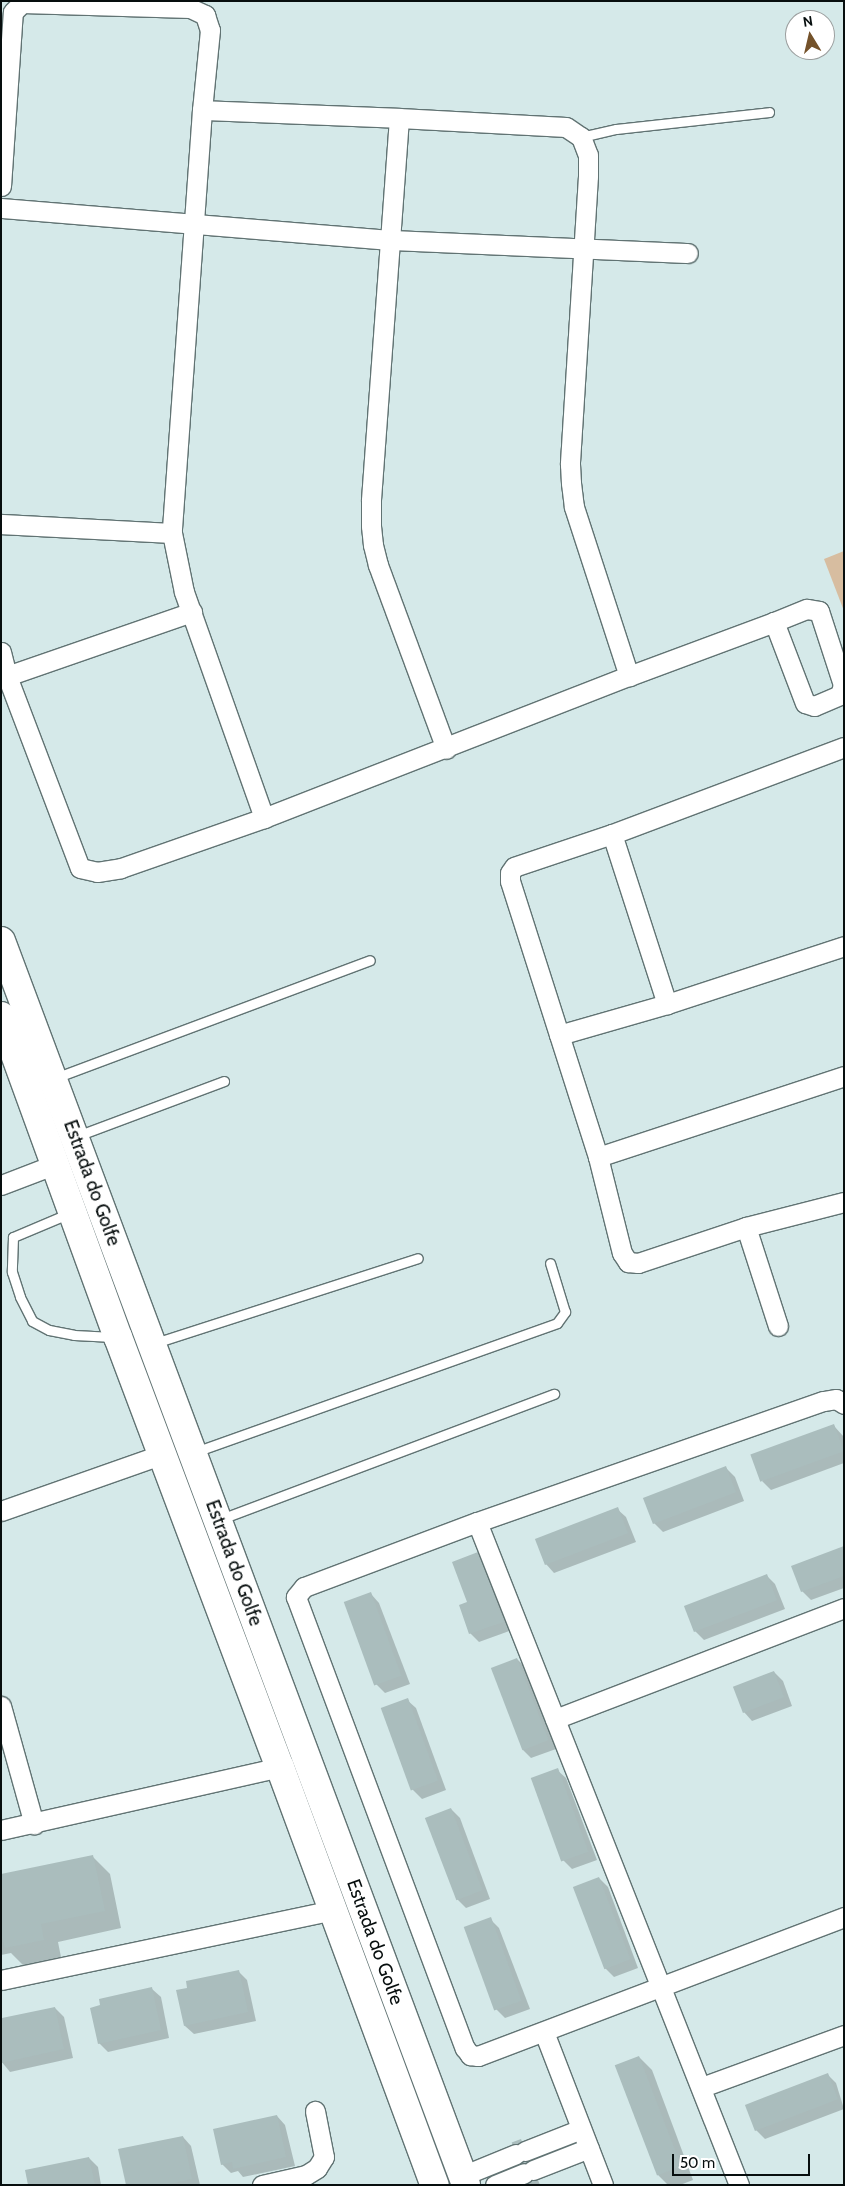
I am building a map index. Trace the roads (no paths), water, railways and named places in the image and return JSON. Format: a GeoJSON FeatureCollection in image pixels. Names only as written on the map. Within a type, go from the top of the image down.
{"type":"FeatureCollection","features":[{"type":"Feature","properties":{"kind":"highway","name":"Estrada do Golfe"},"geometry":{"type":"LineString","coordinates":[[1,941],[464,2180]]}},
{"type":"Feature","properties":{"kind":"highway","name":"Estrada do Golfe"},"geometry":{"type":"LineString","coordinates":[[1,1016],[118,1337],[435,2185]]}},
{"type":"Feature","properties":{"kind":"street"},"geometry":{"type":"LineString","coordinates":[[1,186],[13,12],[22,3],[190,8],[205,15],[210,30],[202,110],[172,533],[184,592],[264,818]]}},
{"type":"Feature","properties":{"kind":"street"},"geometry":{"type":"LineString","coordinates":[[202,110],[566,127],[581,137],[588,155],[570,464],[571,483],[576,512],[629,676]]}},
{"type":"Feature","properties":{"kind":"street"},"geometry":{"type":"LineString","coordinates":[[399,118],[370,501],[373,545],[446,749]]}},
{"type":"Feature","properties":{"kind":"street"},"geometry":{"type":"LineString","coordinates":[[1,208],[390,240],[688,253]]}},
{"type":"Feature","properties":{"kind":"street"},"geometry":{"type":"LineString","coordinates":[[1,524],[172,533]]}},
{"type":"Feature","properties":{"kind":"street"},"geometry":{"type":"LineString","coordinates":[[1,652],[7,676],[80,868],[97,872],[121,868],[264,818],[446,749],[629,676],[774,622],[807,610],[820,611],[843,685],[840,696],[814,706],[804,703],[774,622]]}},
{"type":"Feature","properties":{"kind":"street"},"geometry":{"type":"LineString","coordinates":[[7,676],[192,612]]}},
{"type":"Feature","properties":{"kind":"street"},"geometry":{"type":"LineString","coordinates":[[844,747],[612,834],[514,867],[510,873],[510,881],[598,1157],[622,1253],[628,1262],[638,1263],[746,1228],[844,1202]]}},
{"type":"Feature","properties":{"kind":"street"},"geometry":{"type":"LineString","coordinates":[[612,834],[667,1004]]}},
{"type":"Feature","properties":{"kind":"street"},"geometry":{"type":"LineString","coordinates":[[560,1035],[667,1004],[844,946]]}},
{"type":"Feature","properties":{"kind":"street"},"geometry":{"type":"LineString","coordinates":[[598,1157],[844,1076]]}},
{"type":"Feature","properties":{"kind":"street"},"geometry":{"type":"LineString","coordinates":[[1,1185],[56,1164]]}},
{"type":"Feature","properties":{"kind":"street"},"geometry":{"type":"LineString","coordinates":[[746,1228],[778,1326]]}},
{"type":"Feature","properties":{"kind":"street"},"geometry":{"type":"LineString","coordinates":[[844,1404],[836,1399],[823,1401],[477,1522],[304,1587],[296,1597],[465,2048],[470,2055],[478,2056],[544,2032],[844,1917]]}},
{"type":"Feature","properties":{"kind":"street"},"geometry":{"type":"LineString","coordinates":[[1,1510],[163,1454]]}},
{"type":"Feature","properties":{"kind":"street"},"geometry":{"type":"LineString","coordinates":[[477,1522],[702,2087],[739,2185]]}},
{"type":"Feature","properties":{"kind":"street"},"geometry":{"type":"LineString","coordinates":[[555,1719],[844,1608]]}},
{"type":"Feature","properties":{"kind":"street"},"geometry":{"type":"LineString","coordinates":[[1,1706],[34,1824]]}},
{"type":"Feature","properties":{"kind":"street"},"geometry":{"type":"LineString","coordinates":[[1,1830],[280,1767]]}},
{"type":"Feature","properties":{"kind":"street"},"geometry":{"type":"LineString","coordinates":[[1,1980],[332,1910]]}},
{"type":"Feature","properties":{"kind":"street"},"geometry":{"type":"LineString","coordinates":[[544,2032],[603,2185]]}},
{"type":"Feature","properties":{"kind":"street"},"geometry":{"type":"LineString","coordinates":[[702,2087],[844,2035]]}},
{"type":"Feature","properties":{"kind":"street"},"geometry":{"type":"LineString","coordinates":[[262,2185],[306,2175],[317,2168],[324,2157],[315,2111]]}},
{"type":"Feature","properties":{"kind":"street"},"geometry":{"type":"LineString","coordinates":[[464,2180],[521,2153],[581,2129]]}},
{"type":"Feature","properties":{"kind":"street"},"geometry":{"type":"LineString","coordinates":[[495,2185],[588,2148]]}},
{"type":"Feature","properties":{"kind":"lane"},"geometry":{"type":"LineString","coordinates":[[581,137],[616,129],[769,112]]}},
{"type":"Feature","properties":{"kind":"lane"},"geometry":{"type":"LineString","coordinates":[[53,1079],[370,960]]}},
{"type":"Feature","properties":{"kind":"lane"},"geometry":{"type":"LineString","coordinates":[[75,1137],[224,1081]]}},
{"type":"Feature","properties":{"kind":"lane"},"geometry":{"type":"LineString","coordinates":[[73,1212],[13,1237],[12,1272],[20,1297],[32,1320],[49,1330],[74,1335],[118,1337]]}},
{"type":"Feature","properties":{"kind":"lane"},"geometry":{"type":"LineString","coordinates":[[152,1344],[418,1258]]}},
{"type":"Feature","properties":{"kind":"lane"},"geometry":{"type":"LineString","coordinates":[[193,1453],[557,1323],[565,1312],[550,1263]]}},
{"type":"Feature","properties":{"kind":"lane"},"geometry":{"type":"LineString","coordinates":[[218,1520],[554,1394]]}}]}
